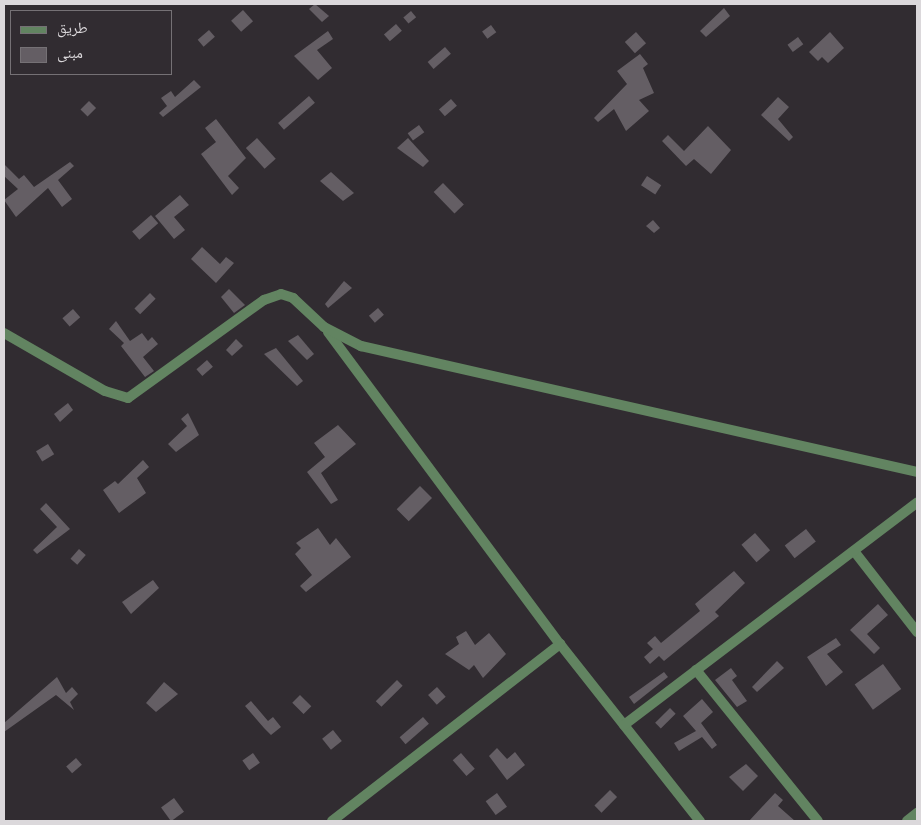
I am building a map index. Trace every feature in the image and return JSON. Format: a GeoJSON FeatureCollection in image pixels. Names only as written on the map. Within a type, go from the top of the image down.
{"type":"FeatureCollection","features":[{"type":"Feature","properties":{"kind":"street"},"geometry":{"type":"LineString","coordinates":[[4,333],[104,391],[128,398],[275,294],[292,298],[324,327],[560,644],[700,821]]}},
{"type":"Feature","properties":{"kind":"street"},"geometry":{"type":"LineString","coordinates":[[324,327],[361,346],[917,472]]}},
{"type":"Feature","properties":{"kind":"street"},"geometry":{"type":"LineString","coordinates":[[624,725],[917,503]]}},
{"type":"Feature","properties":{"kind":"street"},"geometry":{"type":"LineString","coordinates":[[854,551],[917,632]]}},
{"type":"Feature","properties":{"kind":"street"},"geometry":{"type":"LineString","coordinates":[[333,821],[560,644]]}},
{"type":"Feature","properties":{"kind":"street"},"geometry":{"type":"LineString","coordinates":[[696,670],[818,821]]}},
{"type":"Feature","properties":{"kind":"street"},"geometry":{"type":"LineString","coordinates":[[907,821],[917,813]]}},
{"type":"Feature","properties":{"kind":"building"},"geometry":{"type":"Polygon","coordinates":[[[315,4],[329,16],[322,22],[309,9],[315,4]]]}},
{"type":"Feature","properties":{"kind":"building"},"geometry":{"type":"Polygon","coordinates":[[[724,8],[730,16],[706,37],[700,31],[724,8]]]}},
{"type":"Feature","properties":{"kind":"building"},"geometry":{"type":"Polygon","coordinates":[[[243,10],[253,21],[241,32],[231,21],[243,10]]]}},
{"type":"Feature","properties":{"kind":"building"},"geometry":{"type":"Polygon","coordinates":[[[411,11],[416,17],[408,24],[403,17],[411,11]]]}},
{"type":"Feature","properties":{"kind":"building"},"geometry":{"type":"Polygon","coordinates":[[[396,24],[402,31],[390,41],[384,34],[396,24]]]}},
{"type":"Feature","properties":{"kind":"building"},"geometry":{"type":"Polygon","coordinates":[[[491,25],[496,32],[487,39],[482,31],[491,25]]]}},
{"type":"Feature","properties":{"kind":"building"},"geometry":{"type":"Polygon","coordinates":[[[209,30],[215,37],[204,47],[198,40],[209,30]]]}},
{"type":"Feature","properties":{"kind":"building"},"geometry":{"type":"Polygon","coordinates":[[[328,31],[333,39],[317,50],[332,68],[318,80],[294,56],[328,31]]]}},
{"type":"Feature","properties":{"kind":"building"},"geometry":{"type":"Polygon","coordinates":[[[636,32],[646,43],[635,53],[625,42],[636,32]]]}},
{"type":"Feature","properties":{"kind":"building"},"geometry":{"type":"Polygon","coordinates":[[[830,32],[844,48],[828,63],[822,57],[818,61],[809,52],[830,32]]]}},
{"type":"Feature","properties":{"kind":"building"},"geometry":{"type":"Polygon","coordinates":[[[798,37],[803,44],[793,52],[787,45],[798,37]]]}},
{"type":"Feature","properties":{"kind":"building"},"geometry":{"type":"Polygon","coordinates":[[[445,47],[451,54],[434,69],[428,62],[445,47]]]}},
{"type":"Feature","properties":{"kind":"building"},"geometry":{"type":"Polygon","coordinates":[[[640,54],[648,64],[643,68],[654,93],[639,100],[649,111],[626,131],[614,109],[598,122],[594,118],[627,84],[617,71],[640,54]]]}},
{"type":"Feature","properties":{"kind":"building"},"geometry":{"type":"Polygon","coordinates":[[[194,80],[201,87],[163,117],[159,113],[167,106],[161,98],[171,91],[175,97],[194,80]]]}},
{"type":"Feature","properties":{"kind":"building"},"geometry":{"type":"Polygon","coordinates":[[[309,96],[315,103],[284,130],[278,123],[309,96]]]}},
{"type":"Feature","properties":{"kind":"building"},"geometry":{"type":"Polygon","coordinates":[[[778,97],[789,107],[778,119],[793,137],[789,141],[761,115],[778,97]]]}},
{"type":"Feature","properties":{"kind":"building"},"geometry":{"type":"Polygon","coordinates":[[[451,99],[457,106],[445,116],[439,109],[451,99]]]}},
{"type":"Feature","properties":{"kind":"building"},"geometry":{"type":"Polygon","coordinates":[[[89,101],[96,108],[88,117],[81,109],[89,101]]]}},
{"type":"Feature","properties":{"kind":"building"},"geometry":{"type":"Polygon","coordinates":[[[216,119],[246,158],[228,176],[239,188],[232,195],[201,154],[216,142],[205,128],[216,119]]]}},
{"type":"Feature","properties":{"kind":"building"},"geometry":{"type":"Polygon","coordinates":[[[419,125],[424,132],[413,141],[408,133],[419,125]]]}},
{"type":"Feature","properties":{"kind":"building"},"geometry":{"type":"Polygon","coordinates":[[[708,126],[731,150],[711,174],[694,159],[686,166],[662,141],[668,135],[684,151],[708,126]]]}},
{"type":"Feature","properties":{"kind":"building"},"geometry":{"type":"Polygon","coordinates":[[[257,138],[276,159],[265,169],[246,148],[257,138]]]}},
{"type":"Feature","properties":{"kind":"building"},"geometry":{"type":"Polygon","coordinates":[[[408,138],[429,161],[423,167],[397,148],[408,138]]]}},
{"type":"Feature","properties":{"kind":"building"},"geometry":{"type":"Polygon","coordinates":[[[70,162],[74,166],[58,180],[72,199],[62,207],[48,188],[16,217],[4,200],[18,189],[4,176],[4,164],[19,179],[24,175],[34,187],[70,162]]]}},
{"type":"Feature","properties":{"kind":"building"},"geometry":{"type":"Polygon","coordinates":[[[331,172],[354,193],[343,201],[320,181],[331,172]]]}},
{"type":"Feature","properties":{"kind":"building"},"geometry":{"type":"Polygon","coordinates":[[[647,176],[661,185],[655,194],[641,185],[647,176]]]}},
{"type":"Feature","properties":{"kind":"building"},"geometry":{"type":"Polygon","coordinates":[[[443,183],[464,205],[454,214],[434,192],[443,183]]]}},
{"type":"Feature","properties":{"kind":"building"},"geometry":{"type":"Polygon","coordinates":[[[180,195],[189,205],[174,217],[185,230],[174,239],[155,216],[180,195]]]}},
{"type":"Feature","properties":{"kind":"building"},"geometry":{"type":"Polygon","coordinates":[[[151,215],[158,223],[139,240],[132,231],[151,215]]]}},
{"type":"Feature","properties":{"kind":"building"},"geometry":{"type":"Polygon","coordinates":[[[653,220],[660,228],[654,233],[646,226],[653,220]]]}},
{"type":"Feature","properties":{"kind":"building"},"geometry":{"type":"Polygon","coordinates":[[[202,247],[220,264],[226,257],[234,263],[216,283],[191,259],[202,247]]]}},
{"type":"Feature","properties":{"kind":"building"},"geometry":{"type":"Polygon","coordinates":[[[344,281],[352,288],[328,308],[325,304],[344,281]]]}},
{"type":"Feature","properties":{"kind":"building"},"geometry":{"type":"Polygon","coordinates":[[[229,289],[245,305],[234,313],[221,297],[229,289]]]}},
{"type":"Feature","properties":{"kind":"building"},"geometry":{"type":"Polygon","coordinates":[[[150,293],[156,299],[140,314],[134,309],[150,293]]]}},
{"type":"Feature","properties":{"kind":"building"},"geometry":{"type":"Polygon","coordinates":[[[378,308],[384,315],[375,323],[369,316],[378,308]]]}},
{"type":"Feature","properties":{"kind":"building"},"geometry":{"type":"Polygon","coordinates":[[[73,309],[80,317],[70,326],[62,318],[73,309]]]}},
{"type":"Feature","properties":{"kind":"building"},"geometry":{"type":"Polygon","coordinates":[[[116,321],[130,341],[142,333],[148,341],[152,337],[158,344],[143,357],[154,371],[145,377],[121,346],[124,343],[109,329],[116,321]]]}},
{"type":"Feature","properties":{"kind":"building"},"geometry":{"type":"Polygon","coordinates":[[[298,335],[314,354],[307,360],[288,341],[298,335]]]}},
{"type":"Feature","properties":{"kind":"building"},"geometry":{"type":"Polygon","coordinates":[[[236,339],[243,346],[232,356],[226,350],[236,339]]]}},
{"type":"Feature","properties":{"kind":"building"},"geometry":{"type":"Polygon","coordinates":[[[276,348],[303,381],[297,386],[264,354],[276,348]]]}},
{"type":"Feature","properties":{"kind":"building"},"geometry":{"type":"Polygon","coordinates":[[[207,360],[213,367],[202,376],[196,369],[207,360]]]}},
{"type":"Feature","properties":{"kind":"building"},"geometry":{"type":"Polygon","coordinates":[[[68,403],[73,410],[60,422],[54,414],[68,403]]]}},
{"type":"Feature","properties":{"kind":"building"},"geometry":{"type":"Polygon","coordinates":[[[188,413],[199,435],[176,452],[168,444],[187,426],[181,419],[188,413]]]}},
{"type":"Feature","properties":{"kind":"building"},"geometry":{"type":"Polygon","coordinates":[[[338,425],[356,444],[321,473],[338,500],[331,504],[307,472],[325,457],[314,443],[338,425]]]}},
{"type":"Feature","properties":{"kind":"building"},"geometry":{"type":"Polygon","coordinates":[[[48,444],[54,454],[42,461],[36,451],[48,444]]]}},
{"type":"Feature","properties":{"kind":"building"},"geometry":{"type":"Polygon","coordinates":[[[143,460],[149,467],[137,478],[146,493],[119,513],[103,490],[115,481],[118,484],[143,460]]]}},
{"type":"Feature","properties":{"kind":"building"},"geometry":{"type":"Polygon","coordinates":[[[420,486],[432,498],[409,521],[397,509],[420,486]]]}},
{"type":"Feature","properties":{"kind":"building"},"geometry":{"type":"Polygon","coordinates":[[[46,503],[70,529],[37,554],[33,550],[57,527],[40,509],[46,503]]]}},
{"type":"Feature","properties":{"kind":"building"},"geometry":{"type":"Polygon","coordinates":[[[318,528],[330,545],[336,538],[351,557],[306,592],[300,586],[312,575],[295,554],[301,548],[296,543],[318,528]]]}},
{"type":"Feature","properties":{"kind":"building"},"geometry":{"type":"Polygon","coordinates":[[[806,529],[816,542],[795,558],[785,546],[806,529]]]}},
{"type":"Feature","properties":{"kind":"building"},"geometry":{"type":"Polygon","coordinates":[[[755,533],[770,550],[757,562],[741,545],[755,533]]]}},
{"type":"Feature","properties":{"kind":"building"},"geometry":{"type":"Polygon","coordinates":[[[79,549],[86,555],[77,565],[70,559],[79,549]]]}},
{"type":"Feature","properties":{"kind":"building"},"geometry":{"type":"Polygon","coordinates":[[[734,571],[745,583],[715,612],[719,616],[664,661],[659,656],[650,664],[644,657],[653,649],[647,643],[655,636],[661,643],[700,611],[695,604],[734,571]]]}},
{"type":"Feature","properties":{"kind":"building"},"geometry":{"type":"Polygon","coordinates":[[[153,580],[159,588],[131,614],[122,602],[153,580]]]}},
{"type":"Feature","properties":{"kind":"building"},"geometry":{"type":"Polygon","coordinates":[[[878,604],[888,615],[867,634],[880,648],[874,654],[850,630],[878,604]]]}},
{"type":"Feature","properties":{"kind":"building"},"geometry":{"type":"Polygon","coordinates":[[[466,631],[475,645],[489,633],[506,654],[483,678],[474,665],[469,670],[445,654],[459,644],[456,637],[466,631]]]}},
{"type":"Feature","properties":{"kind":"building"},"geometry":{"type":"Polygon","coordinates":[[[836,638],[841,645],[827,654],[843,672],[826,686],[807,657],[836,638]]]}},
{"type":"Feature","properties":{"kind":"building"},"geometry":{"type":"Polygon","coordinates":[[[777,661],[784,668],[757,692],[752,687],[777,661]]]}},
{"type":"Feature","properties":{"kind":"building"},"geometry":{"type":"Polygon","coordinates":[[[883,664],[901,689],[873,710],[855,685],[883,664]]]}},
{"type":"Feature","properties":{"kind":"building"},"geometry":{"type":"Polygon","coordinates":[[[731,668],[737,676],[732,680],[747,701],[737,707],[715,680],[731,668]]]}},
{"type":"Feature","properties":{"kind":"building"},"geometry":{"type":"Polygon","coordinates":[[[664,672],[668,677],[634,704],[629,697],[664,672]]]}},
{"type":"Feature","properties":{"kind":"building"},"geometry":{"type":"Polygon","coordinates":[[[57,677],[66,693],[72,687],[78,694],[70,702],[74,710],[56,695],[4,732],[4,723],[57,677]]]}},
{"type":"Feature","properties":{"kind":"building"},"geometry":{"type":"Polygon","coordinates":[[[397,680],[403,686],[381,707],[376,701],[397,680]]]}},
{"type":"Feature","properties":{"kind":"building"},"geometry":{"type":"Polygon","coordinates":[[[164,682],[178,694],[156,712],[146,703],[164,682]]]}},
{"type":"Feature","properties":{"kind":"building"},"geometry":{"type":"Polygon","coordinates":[[[437,687],[446,697],[437,705],[428,695],[437,687]]]}},
{"type":"Feature","properties":{"kind":"building"},"geometry":{"type":"Polygon","coordinates":[[[300,695],[311,706],[304,714],[292,703],[300,695]]]}},
{"type":"Feature","properties":{"kind":"building"},"geometry":{"type":"Polygon","coordinates":[[[702,699],[713,712],[701,723],[717,745],[712,749],[702,737],[679,751],[674,743],[696,731],[683,716],[702,699]]]}},
{"type":"Feature","properties":{"kind":"building"},"geometry":{"type":"Polygon","coordinates":[[[251,701],[268,721],[273,717],[281,727],[271,735],[245,706],[251,701]]]}},
{"type":"Feature","properties":{"kind":"building"},"geometry":{"type":"Polygon","coordinates":[[[670,708],[676,714],[661,729],[655,723],[670,708]]]}},
{"type":"Feature","properties":{"kind":"building"},"geometry":{"type":"Polygon","coordinates":[[[423,717],[429,724],[406,744],[400,737],[423,717]]]}},
{"type":"Feature","properties":{"kind":"building"},"geometry":{"type":"Polygon","coordinates":[[[333,730],[342,741],[331,750],[322,739],[333,730]]]}},
{"type":"Feature","properties":{"kind":"building"},"geometry":{"type":"Polygon","coordinates":[[[497,748],[507,759],[515,752],[525,765],[507,780],[489,756],[497,748]]]}},
{"type":"Feature","properties":{"kind":"building"},"geometry":{"type":"Polygon","coordinates":[[[253,753],[260,763],[249,770],[242,760],[253,753]]]}},
{"type":"Feature","properties":{"kind":"building"},"geometry":{"type":"Polygon","coordinates":[[[461,753],[475,769],[466,776],[453,760],[461,753]]]}},
{"type":"Feature","properties":{"kind":"building"},"geometry":{"type":"Polygon","coordinates":[[[76,758],[82,765],[72,773],[66,767],[76,758]]]}},
{"type":"Feature","properties":{"kind":"building"},"geometry":{"type":"Polygon","coordinates":[[[746,764],[758,776],[743,791],[729,777],[746,764]]]}},
{"type":"Feature","properties":{"kind":"building"},"geometry":{"type":"Polygon","coordinates":[[[610,790],[617,797],[602,813],[594,806],[610,790]]]}},
{"type":"Feature","properties":{"kind":"building"},"geometry":{"type":"Polygon","coordinates":[[[497,793],[507,807],[496,815],[486,801],[497,793]]]}},
{"type":"Feature","properties":{"kind":"building"},"geometry":{"type":"Polygon","coordinates":[[[775,793],[783,800],[778,806],[795,821],[749,821],[775,793]]]}},
{"type":"Feature","properties":{"kind":"building"},"geometry":{"type":"Polygon","coordinates":[[[174,798],[184,812],[171,821],[161,807],[174,798]]]}}]}
